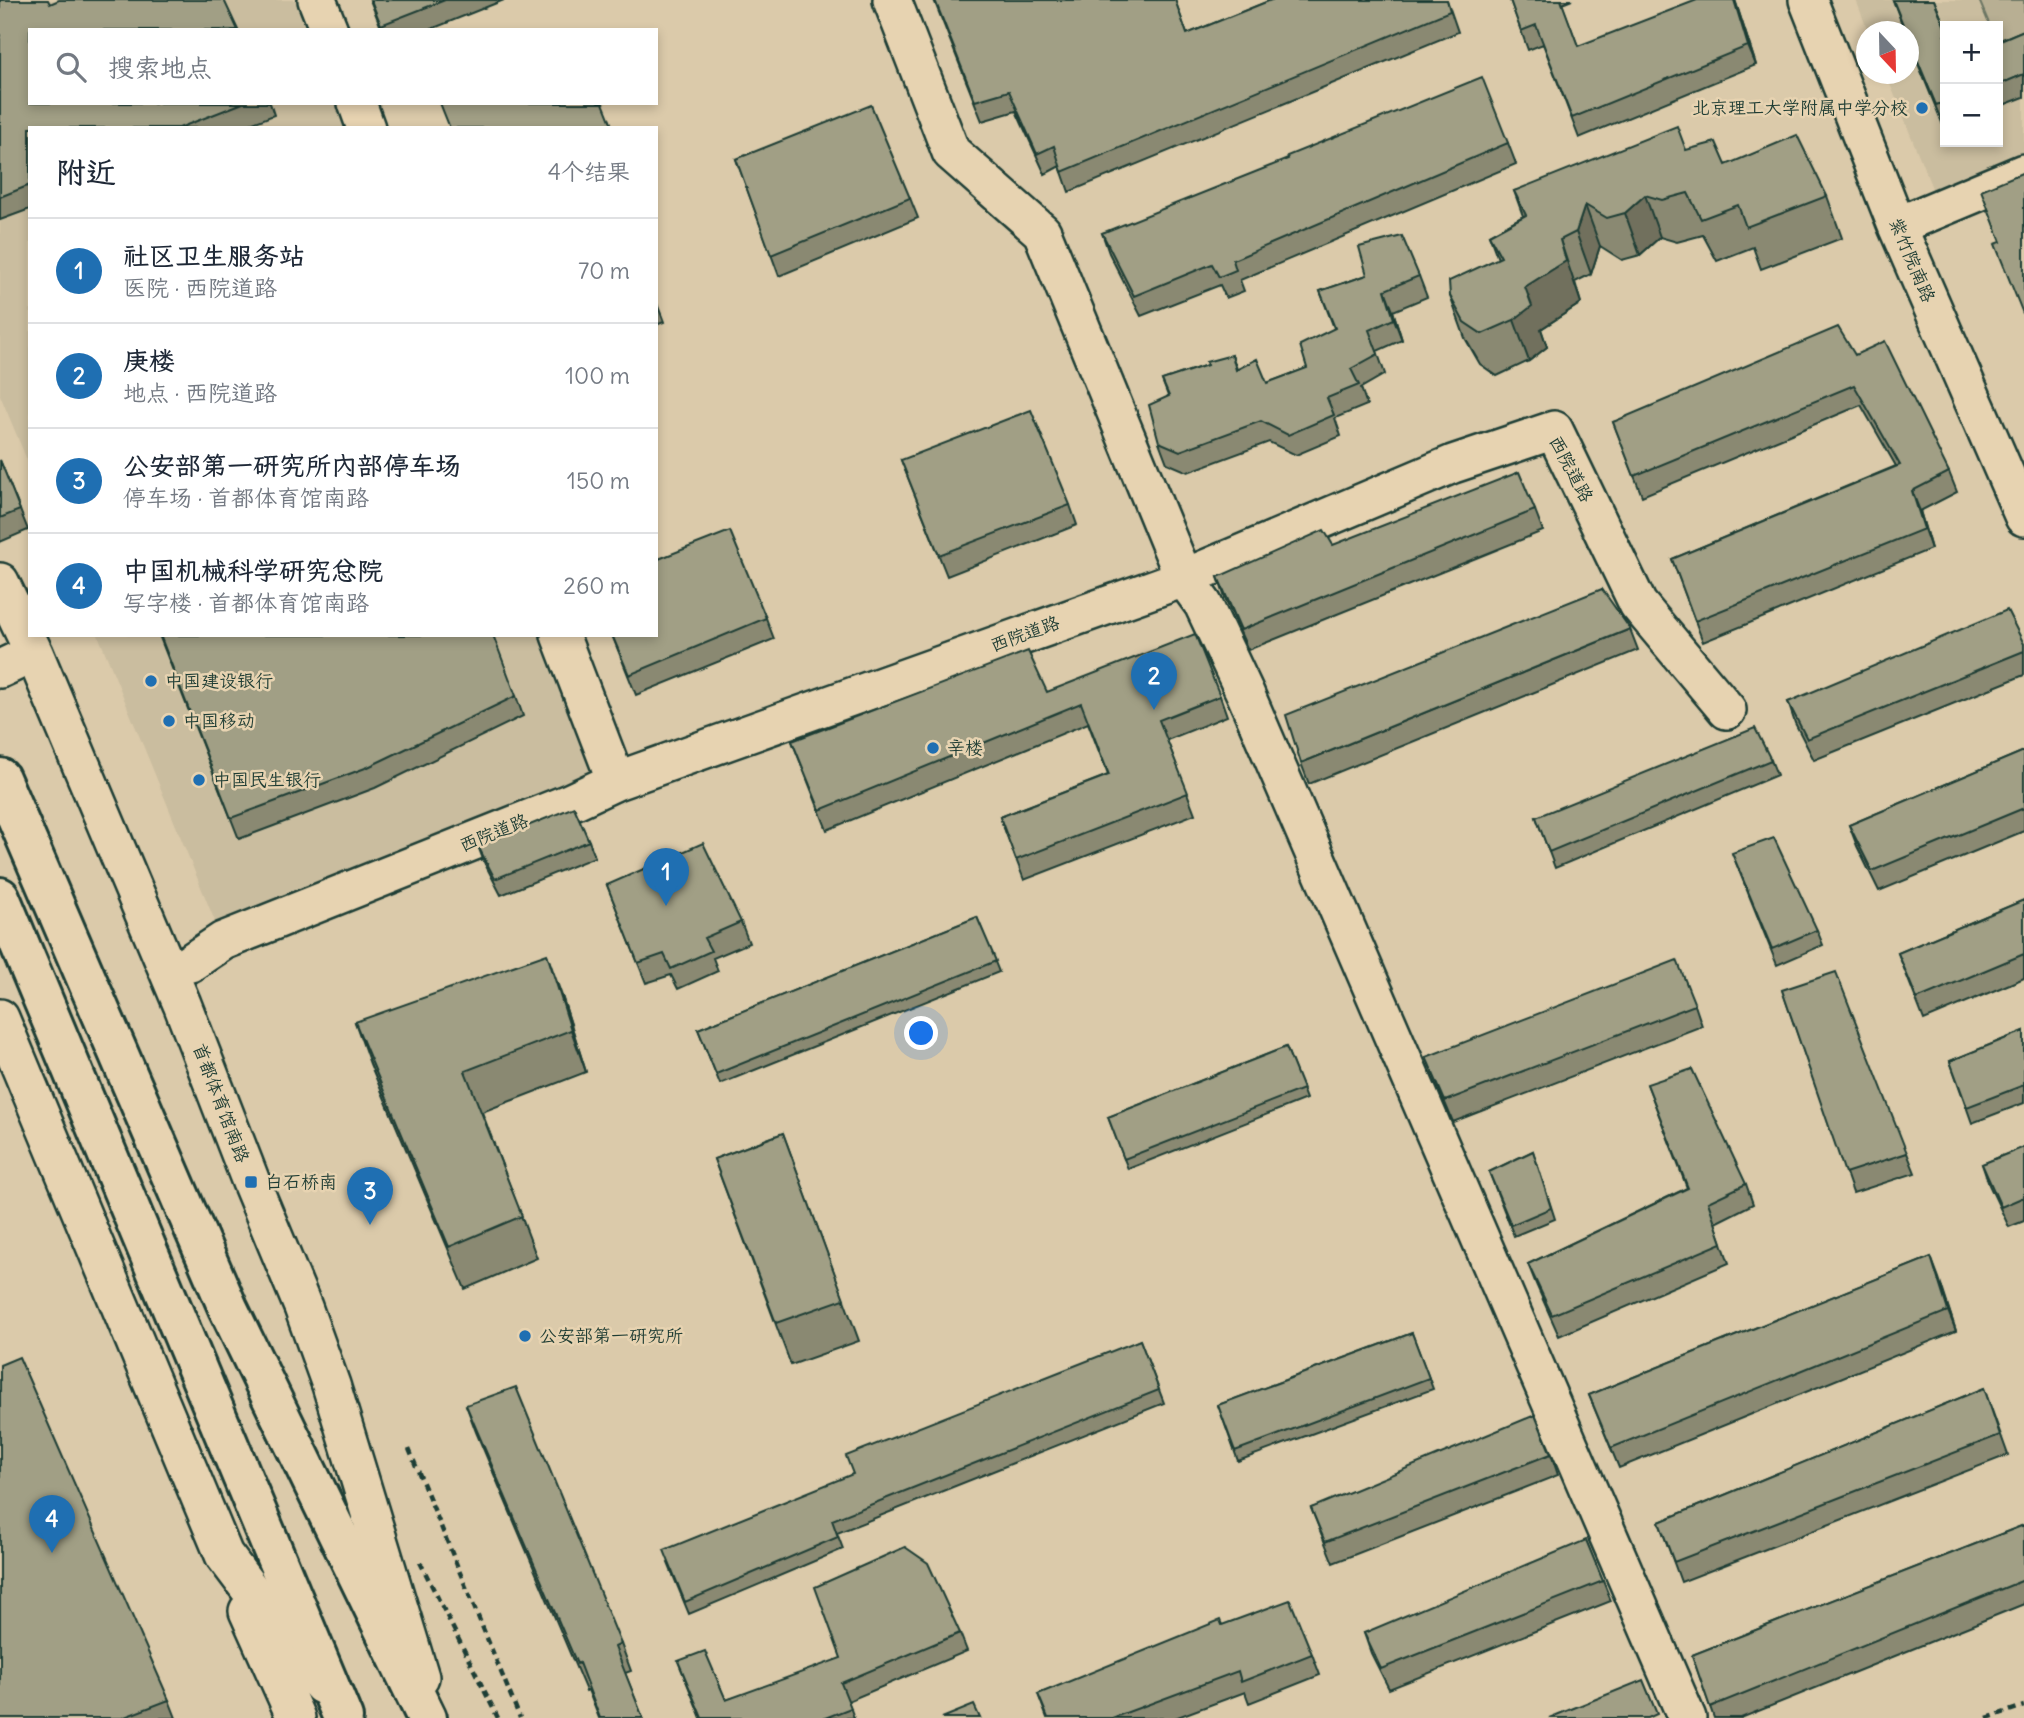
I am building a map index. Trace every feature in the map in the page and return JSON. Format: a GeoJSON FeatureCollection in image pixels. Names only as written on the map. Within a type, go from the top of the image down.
{"type":"FeatureCollection","features":[{"type":"Feature","properties":{"kind":"main road","name":"首都体育馆南路"},"geometry":{"type":"LineString","coordinates":[[0,778],[228,1308],[430,1718]]}},
{"type":"Feature","properties":{"kind":"main road"},"geometry":{"type":"LineString","coordinates":[[0,897],[340,1712]]}},
{"type":"Feature","properties":{"kind":"street"},"geometry":{"type":"LineString","coordinates":[[317,0],[327,28]]}},
{"type":"Feature","properties":{"kind":"street"},"geometry":{"type":"LineString","coordinates":[[892,0],[951,152],[1042,232],[1184,578],[1203,604],[1245,693],[1687,1718]]}},
{"type":"Feature","properties":{"kind":"street","name":"紫竹院南路"},"geometry":{"type":"LineString","coordinates":[[1808,0],[1898,226],[2024,517]]}},
{"type":"Feature","properties":{"kind":"street"},"geometry":{"type":"LineString","coordinates":[[358,105],[365,126]]}},
{"type":"Feature","properties":{"kind":"street"},"geometry":{"type":"LineString","coordinates":[[1898,226],[2024,173]]}},
{"type":"Feature","properties":{"kind":"street","name":"西院道路"},"geometry":{"type":"LineString","coordinates":[[190,963],[223,941],[569,803],[616,781],[1184,578],[1453,464],[1553,430],[1638,604],[1727,710]]}},
{"type":"Feature","properties":{"kind":"street","name":"首都体育馆南路"},"geometry":{"type":"LineString","coordinates":[[0,582],[34,653],[182,1003],[303,1307],[331,1385],[430,1718]]}},
{"type":"Feature","properties":{"kind":"street"},"geometry":{"type":"LineString","coordinates":[[561,637],[616,781]]}},
{"type":"Feature","properties":{"kind":"street"},"geometry":{"type":"LineString","coordinates":[[0,669],[34,653]]}},
{"type":"Feature","properties":{"kind":"street"},"geometry":{"type":"LineString","coordinates":[[0,1018],[224,1555],[296,1718]]}},
{"type":"Feature","properties":{"kind":"street"},"geometry":{"type":"LineString","coordinates":[[224,1555],[340,1712]]}},
{"type":"Feature","properties":{"kind":"path"},"geometry":{"type":"LineString","coordinates":[[409,1449],[520,1718]]}},
{"type":"Feature","properties":{"kind":"path"},"geometry":{"type":"LineString","coordinates":[[1987,1718],[2024,1706]]}},
{"type":"Feature","properties":{"kind":"shaded area"},"geometry":{"type":"Polygon","coordinates":[[[0,0],[317,0],[328,28],[28,28],[28,105],[358,105],[365,126],[28,126],[28,462],[0,395],[0,0]]]}},
{"type":"Feature","properties":{"kind":"shaded area","name":"北京理工大学附属中学分校"},"geometry":{"type":"Polygon","coordinates":[[[1856,0],[2024,0],[2024,163],[1936,198],[1890,84],[1919,84],[1919,21],[1864,21],[1856,0]]]}},
{"type":"Feature","properties":{"kind":"shaded area"},"geometry":{"type":"Polygon","coordinates":[[[1979,0],[2024,0],[2024,41],[2003,43],[2003,21],[1988,21],[1979,0]]]}},
{"type":"Feature","properties":{"kind":"shaded area"},"geometry":{"type":"Polygon","coordinates":[[[99,637],[561,637],[616,781],[223,941],[99,637]]]}},
{"type":"Feature","properties":{"kind":"building"},"geometry":{"type":"Polygon","coordinates":[[[0,0],[48,0],[50,4],[59,0],[224,0],[237,28],[28,28],[28,105],[238,105],[184,126],[28,126],[28,186],[0,197],[0,0]]]}},
{"type":"Feature","properties":{"kind":"building"},"geometry":{"type":"Polygon","coordinates":[[[371,0],[445,0],[381,25],[371,0]]]}},
{"type":"Feature","properties":{"kind":"building"},"geometry":{"type":"Polygon","coordinates":[[[935,0],[1175,0],[1187,34],[1271,0],[1447,0],[1450,11],[1062,172],[1054,146],[1037,154],[1009,91],[975,101],[935,0]]]}},
{"type":"Feature","properties":{"kind":"building"},"geometry":{"type":"Polygon","coordinates":[[[1510,0],[1561,0],[1578,46],[1697,0],[1734,0],[1748,46],[1572,118],[1536,25],[1521,31],[1510,0]]]}},
{"type":"Feature","properties":{"kind":"building"},"geometry":{"type":"Polygon","coordinates":[[[1893,0],[1934,0],[1943,21],[1940,21],[1940,104],[1936,105],[1919,64],[1919,21],[1902,21],[1893,0]]]}},
{"type":"Feature","properties":{"kind":"building"},"geometry":{"type":"Polygon","coordinates":[[[2024,30],[2024,74],[2003,83],[2003,39],[2024,30]]]}},
{"type":"Feature","properties":{"kind":"building"},"geometry":{"type":"Polygon","coordinates":[[[1482,77],[1508,143],[1233,260],[1236,270],[1219,277],[1212,264],[1134,296],[1102,233],[1288,159],[1287,156],[1482,77]]]}},
{"type":"Feature","properties":{"kind":"building"},"geometry":{"type":"Polygon","coordinates":[[[441,105],[604,105],[612,126],[449,126],[441,105]]]}},
{"type":"Feature","properties":{"kind":"building"},"geometry":{"type":"Polygon","coordinates":[[[871,105],[910,198],[771,255],[736,159],[871,105]]]}},
{"type":"Feature","properties":{"kind":"building"},"geometry":{"type":"Polygon","coordinates":[[[1677,126],[1686,150],[1716,142],[1726,165],[1797,135],[1827,196],[1746,227],[1738,205],[1701,219],[1688,193],[1662,200],[1645,195],[1625,213],[1607,218],[1585,205],[1576,232],[1560,240],[1566,261],[1525,287],[1532,306],[1514,320],[1482,334],[1464,322],[1450,296],[1449,281],[1501,257],[1489,235],[1526,215],[1514,191],[1677,126]]]}},
{"type":"Feature","properties":{"kind":"building"},"geometry":{"type":"Polygon","coordinates":[[[2024,172],[2024,316],[1995,244],[2001,242],[1981,190],[2024,172]]]}},
{"type":"Feature","properties":{"kind":"building"},"geometry":{"type":"Polygon","coordinates":[[[1402,236],[1419,276],[1385,290],[1394,319],[1369,330],[1378,354],[1351,369],[1359,385],[1327,398],[1334,415],[1288,435],[1261,421],[1180,451],[1159,442],[1149,405],[1169,396],[1162,380],[1207,365],[1206,362],[1232,355],[1236,370],[1257,359],[1267,383],[1307,368],[1300,345],[1335,328],[1320,291],[1367,275],[1359,247],[1402,236]]]}},
{"type":"Feature","properties":{"kind":"building"},"geometry":{"type":"Polygon","coordinates":[[[1838,327],[1855,355],[1885,341],[1949,472],[1912,491],[1924,529],[1695,621],[1672,559],[1900,465],[1854,385],[1634,476],[1613,422],[1838,327]]]}},
{"type":"Feature","properties":{"kind":"building"},"geometry":{"type":"Polygon","coordinates":[[[1031,410],[1070,505],[939,555],[901,460],[1031,410]]]}},
{"type":"Feature","properties":{"kind":"building"},"geometry":{"type":"Polygon","coordinates":[[[0,460],[20,510],[0,518],[0,460]]]}},
{"type":"Feature","properties":{"kind":"building"},"geometry":{"type":"Polygon","coordinates":[[[1519,472],[1535,510],[1241,630],[1218,577],[1324,530],[1333,545],[1519,472]]]}},
{"type":"Feature","properties":{"kind":"building"},"geometry":{"type":"Polygon","coordinates":[[[730,531],[766,618],[629,675],[613,637],[658,637],[658,559],[730,531]]]}},
{"type":"Feature","properties":{"kind":"building"},"geometry":{"type":"Polygon","coordinates":[[[1602,589],[1630,629],[1301,763],[1286,715],[1602,589]]]}},
{"type":"Feature","properties":{"kind":"building"},"geometry":{"type":"Polygon","coordinates":[[[2007,610],[2024,644],[2024,651],[1807,739],[1788,702],[2007,610]]]}},
{"type":"Feature","properties":{"kind":"building"},"geometry":{"type":"Polygon","coordinates":[[[1195,634],[1220,696],[1159,720],[1188,793],[1016,860],[1000,817],[1109,775],[1081,703],[820,810],[792,741],[1028,651],[1047,692],[1195,634]]]}},
{"type":"Feature","properties":{"kind":"building"},"geometry":{"type":"Polygon","coordinates":[[[161,637],[494,637],[516,696],[368,767],[231,818],[161,637]]]}},
{"type":"Feature","properties":{"kind":"building"},"geometry":{"type":"Polygon","coordinates":[[[1755,728],[1771,760],[1549,852],[1536,817],[1755,728]]]}},
{"type":"Feature","properties":{"kind":"building"},"geometry":{"type":"Polygon","coordinates":[[[2024,751],[2024,808],[1872,871],[1849,825],[2024,751]]]}},
{"type":"Feature","properties":{"kind":"building"},"geometry":{"type":"Polygon","coordinates":[[[574,807],[589,841],[495,879],[478,846],[574,807]]]}},
{"type":"Feature","properties":{"kind":"building"},"geometry":{"type":"Polygon","coordinates":[[[1774,838],[1817,930],[1772,949],[1732,853],[1774,838]]]}},
{"type":"Feature","properties":{"kind":"building"},"geometry":{"type":"Polygon","coordinates":[[[703,843],[741,922],[704,938],[711,951],[671,969],[664,954],[638,963],[607,885],[703,843]]]}},
{"type":"Feature","properties":{"kind":"building"},"geometry":{"type":"Polygon","coordinates":[[[2024,900],[2024,954],[1917,999],[1898,953],[2024,900]]]}},
{"type":"Feature","properties":{"kind":"building"},"geometry":{"type":"Polygon","coordinates":[[[977,917],[996,961],[716,1074],[698,1029],[977,917]]]}},
{"type":"Feature","properties":{"kind":"building"},"geometry":{"type":"Polygon","coordinates":[[[547,954],[571,1030],[465,1071],[522,1216],[449,1247],[355,1022],[547,954]]]}},
{"type":"Feature","properties":{"kind":"building"},"geometry":{"type":"Polygon","coordinates":[[[1677,960],[1695,1005],[1445,1101],[1426,1057],[1677,960]]]}},
{"type":"Feature","properties":{"kind":"building"},"geometry":{"type":"Polygon","coordinates":[[[1836,972],[1907,1153],[1845,1173],[1782,990],[1836,972]]]}},
{"type":"Feature","properties":{"kind":"building"},"geometry":{"type":"Polygon","coordinates":[[[2024,1031],[2024,1085],[1967,1107],[1950,1061],[2024,1031]]]}},
{"type":"Feature","properties":{"kind":"building"},"geometry":{"type":"Polygon","coordinates":[[[1286,1047],[1303,1089],[1124,1159],[1108,1117],[1286,1047]]]}},
{"type":"Feature","properties":{"kind":"building"},"geometry":{"type":"Polygon","coordinates":[[[1692,1069],[1746,1184],[1708,1202],[1722,1243],[1552,1315],[1528,1264],[1688,1188],[1647,1084],[1692,1069]]]}},
{"type":"Feature","properties":{"kind":"building"},"geometry":{"type":"Polygon","coordinates":[[[783,1133],[844,1299],[776,1323],[714,1159],[783,1133]]]}},
{"type":"Feature","properties":{"kind":"building"},"geometry":{"type":"Polygon","coordinates":[[[2024,1147],[2024,1197],[2001,1207],[1982,1164],[2024,1147]]]}},
{"type":"Feature","properties":{"kind":"building"},"geometry":{"type":"Polygon","coordinates":[[[1533,1151],[1551,1208],[1511,1225],[1489,1172],[1533,1151]]]}},
{"type":"Feature","properties":{"kind":"building"},"geometry":{"type":"Polygon","coordinates":[[[1931,1257],[1948,1311],[1611,1448],[1589,1395],[1931,1257]]]}},
{"type":"Feature","properties":{"kind":"building"},"geometry":{"type":"Polygon","coordinates":[[[1412,1333],[1429,1378],[1235,1451],[1218,1405],[1412,1333]]]}},
{"type":"Feature","properties":{"kind":"building"},"geometry":{"type":"Polygon","coordinates":[[[1140,1340],[1159,1390],[832,1520],[838,1537],[685,1602],[664,1550],[853,1474],[846,1456],[1140,1340]]]}},
{"type":"Feature","properties":{"kind":"building"},"geometry":{"type":"Polygon","coordinates":[[[19,1357],[169,1700],[122,1718],[0,1718],[0,1365],[19,1357]]]}},
{"type":"Feature","properties":{"kind":"building"},"geometry":{"type":"Polygon","coordinates":[[[516,1387],[621,1644],[615,1647],[643,1718],[600,1718],[579,1663],[577,1664],[466,1405],[516,1387]]]}},
{"type":"Feature","properties":{"kind":"building"},"geometry":{"type":"Polygon","coordinates":[[[1984,1388],[2000,1435],[1674,1562],[1659,1522],[1984,1388]]]}},
{"type":"Feature","properties":{"kind":"building"},"geometry":{"type":"Polygon","coordinates":[[[1535,1415],[1551,1454],[1325,1542],[1311,1508],[1535,1415]]]}},
{"type":"Feature","properties":{"kind":"building"},"geometry":{"type":"Polygon","coordinates":[[[2024,1525],[2024,1580],[1710,1707],[1692,1655],[2024,1525]]]}},
{"type":"Feature","properties":{"kind":"building"},"geometry":{"type":"Polygon","coordinates":[[[1586,1540],[1603,1581],[1381,1669],[1364,1633],[1586,1540]]]}},
{"type":"Feature","properties":{"kind":"building"},"geometry":{"type":"Polygon","coordinates":[[[905,1547],[928,1563],[960,1633],[841,1683],[851,1708],[825,1718],[702,1718],[678,1661],[705,1651],[726,1700],[841,1658],[815,1587],[905,1547]]]}},
{"type":"Feature","properties":{"kind":"building"},"geometry":{"type":"Polygon","coordinates":[[[1290,1600],[1312,1654],[1241,1682],[1238,1671],[1112,1718],[1048,1718],[1038,1694],[1220,1620],[1222,1625],[1290,1600]]]}},
{"type":"Feature","properties":{"kind":"building"},"geometry":{"type":"Polygon","coordinates":[[[1643,1680],[1657,1714],[1648,1718],[1549,1718],[1643,1680]]]}},
{"type":"Feature","properties":{"kind":"building"},"geometry":{"type":"Polygon","coordinates":[[[974,1705],[980,1718],[942,1718],[974,1705]]]}},
{"type":"Feature","properties":{"kind":"place","name":"北京理工大学附属中学分校"},"geometry":{"type":"Point","coordinates":[1922,108]}},
{"type":"Feature","properties":{"kind":"place","name":"中国建设银行"},"geometry":{"type":"Point","coordinates":[151,681]}},
{"type":"Feature","properties":{"kind":"place","name":"庚楼"},"geometry":{"type":"Point","coordinates":[1154,710]}},
{"type":"Feature","properties":{"kind":"place","name":"中国移动"},"geometry":{"type":"Point","coordinates":[169,721]}},
{"type":"Feature","properties":{"kind":"place","name":"辛楼"},"geometry":{"type":"Point","coordinates":[933,748]}},
{"type":"Feature","properties":{"kind":"place","name":"中国民生银行"},"geometry":{"type":"Point","coordinates":[199,780]}},
{"type":"Feature","properties":{"kind":"place","name":"社区卫生服务站"},"geometry":{"type":"Point","coordinates":[666,906]}},
{"type":"Feature","properties":{"kind":"place","name":"白石桥南"},"geometry":{"type":"Point","coordinates":[251,1182]}},
{"type":"Feature","properties":{"kind":"place","name":"公安部第一研究所内部停车场"},"geometry":{"type":"Point","coordinates":[370,1225]}},
{"type":"Feature","properties":{"kind":"place","name":"公安部第一研究所"},"geometry":{"type":"Point","coordinates":[525,1336]}},
{"type":"Feature","properties":{"kind":"place","name":"中国机械科学研究总院"},"geometry":{"type":"Point","coordinates":[52,1553]}}]}
